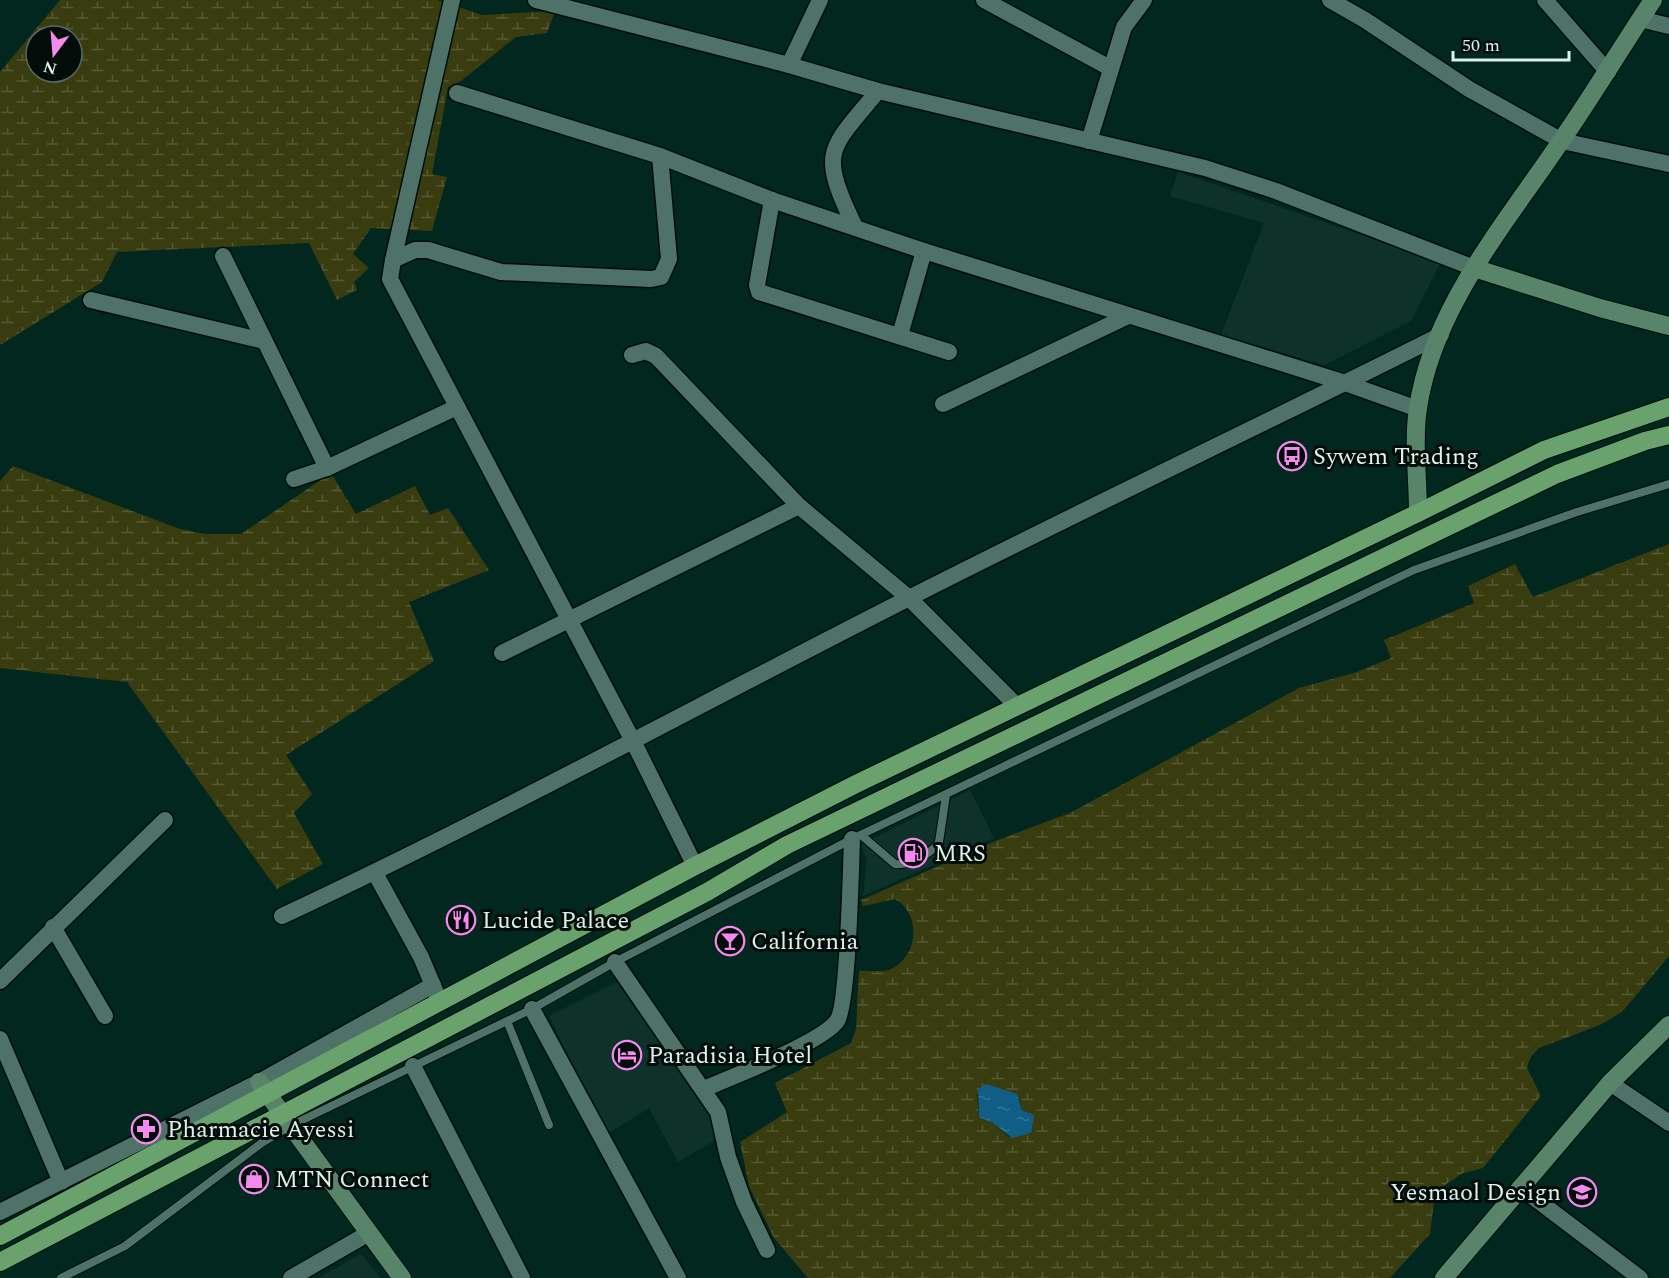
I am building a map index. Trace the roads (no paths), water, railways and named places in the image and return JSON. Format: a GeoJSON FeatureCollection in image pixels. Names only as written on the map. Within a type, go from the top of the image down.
{"type":"FeatureCollection","features":[{"type":"Feature","properties":{"kind":"highway"},"geometry":{"type":"LineString","coordinates":[[0,1236],[436,994],[1017,706],[1544,450],[1669,407]]}},
{"type":"Feature","properties":{"kind":"highway"},"geometry":{"type":"LineString","coordinates":[[0,1262],[288,1120],[835,822],[1557,474],[1645,441],[1669,435]]}},
{"type":"Feature","properties":{"kind":"main road"},"geometry":{"type":"LineString","coordinates":[[1418,513],[1418,410],[1430,360],[1441,335],[1474,268],[1608,72],[1651,1]]}},
{"type":"Feature","properties":{"kind":"main road"},"geometry":{"type":"LineString","coordinates":[[1474,268],[1600,308],[1669,326]]}},
{"type":"Feature","properties":{"kind":"main road"},"geometry":{"type":"LineString","coordinates":[[1444,1278],[1610,1083],[1669,1025]]}},
{"type":"Feature","properties":{"kind":"main road"},"geometry":{"type":"LineString","coordinates":[[264,1088],[402,1278]]}},
{"type":"Feature","properties":{"kind":"street"},"geometry":{"type":"LineString","coordinates":[[452,0],[390,279],[568,622],[634,743],[694,866]]}},
{"type":"Feature","properties":{"kind":"street"},"geometry":{"type":"LineString","coordinates":[[536,0],[789,65],[878,91],[1188,164],[1250,182],[1474,268]]}},
{"type":"Feature","properties":{"kind":"street"},"geometry":{"type":"LineString","coordinates":[[789,65],[820,0]]}},
{"type":"Feature","properties":{"kind":"street"},"geometry":{"type":"LineString","coordinates":[[984,0],[1110,68]]}},
{"type":"Feature","properties":{"kind":"street"},"geometry":{"type":"LineString","coordinates":[[1089,141],[1124,27],[1144,0]]}},
{"type":"Feature","properties":{"kind":"street"},"geometry":{"type":"LineString","coordinates":[[1330,0],[1365,20],[1468,89],[1562,141],[1669,164]]}},
{"type":"Feature","properties":{"kind":"street"},"geometry":{"type":"LineString","coordinates":[[1545,0],[1608,72]]}},
{"type":"Feature","properties":{"kind":"street"},"geometry":{"type":"LineString","coordinates":[[1640,20],[1669,26]]}},
{"type":"Feature","properties":{"kind":"street"},"geometry":{"type":"LineString","coordinates":[[854,225],[839,193],[832,168],[833,151],[842,134],[878,91]]}},
{"type":"Feature","properties":{"kind":"street"},"geometry":{"type":"LineString","coordinates":[[457,93],[660,156],[772,200],[854,225],[924,251],[1345,383],[1418,410]]}},
{"type":"Feature","properties":{"kind":"street"},"geometry":{"type":"LineString","coordinates":[[393,260],[415,250],[428,250],[501,272],[651,279],[661,277],[669,259],[660,156]]}},
{"type":"Feature","properties":{"kind":"street"},"geometry":{"type":"LineString","coordinates":[[772,200],[757,285],[759,292],[949,352]]}},
{"type":"Feature","properties":{"kind":"street"},"geometry":{"type":"LineString","coordinates":[[900,335],[924,251]]}},
{"type":"Feature","properties":{"kind":"street"},"geometry":{"type":"LineString","coordinates":[[223,256],[327,468]]}},
{"type":"Feature","properties":{"kind":"street"},"geometry":{"type":"LineString","coordinates":[[91,300],[264,341]]}},
{"type":"Feature","properties":{"kind":"street"},"geometry":{"type":"LineString","coordinates":[[944,404],[1128,316]]}},
{"type":"Feature","properties":{"kind":"street"},"geometry":{"type":"LineString","coordinates":[[282,916],[375,873],[634,743],[909,598],[1441,335]]}},
{"type":"Feature","properties":{"kind":"street"},"geometry":{"type":"LineString","coordinates":[[632,355],[646,351],[656,356],[799,506],[909,598],[1017,706]]}},
{"type":"Feature","properties":{"kind":"street"},"geometry":{"type":"LineString","coordinates":[[294,479],[327,468],[457,407]]}},
{"type":"Feature","properties":{"kind":"street"},"geometry":{"type":"LineString","coordinates":[[502,653],[799,506]]}},
{"type":"Feature","properties":{"kind":"street"},"geometry":{"type":"LineString","coordinates":[[0,981],[165,820]]}},
{"type":"Feature","properties":{"kind":"street"},"geometry":{"type":"LineString","coordinates":[[704,1089],[818,1037],[838,1020],[844,992],[857,837]]}},
{"type":"Feature","properties":{"kind":"street"},"geometry":{"type":"LineString","coordinates":[[375,873],[421,957],[436,994]]}},
{"type":"Feature","properties":{"kind":"street"},"geometry":{"type":"LineString","coordinates":[[53,927],[105,1016]]}},
{"type":"Feature","properties":{"kind":"street"},"geometry":{"type":"LineString","coordinates":[[615,963],[718,1112],[732,1168],[766,1250]]}},
{"type":"Feature","properties":{"kind":"street"},"geometry":{"type":"LineString","coordinates":[[532,1009],[678,1278]]}},
{"type":"Feature","properties":{"kind":"street"},"geometry":{"type":"LineString","coordinates":[[0,1039],[61,1182]]}},
{"type":"Feature","properties":{"kind":"street"},"geometry":{"type":"LineString","coordinates":[[413,1066],[522,1278]]}},
{"type":"Feature","properties":{"kind":"street"},"geometry":{"type":"LineString","coordinates":[[1610,1083],[1669,1124]]}},
{"type":"Feature","properties":{"kind":"street"},"geometry":{"type":"LineString","coordinates":[[0,1212],[264,1088]]}},
{"type":"Feature","properties":{"kind":"street"},"geometry":{"type":"LineString","coordinates":[[1521,1187],[1640,1278]]}},
{"type":"Feature","properties":{"kind":"street"},"geometry":{"type":"LineString","coordinates":[[291,1278],[369,1233]]}},
{"type":"Feature","properties":{"kind":"lane"},"geometry":{"type":"LineString","coordinates":[[61,1278],[125,1246],[263,1142],[288,1120],[413,1066],[532,1009],[615,963],[857,837],[1414,570],[1577,512],[1669,484]]}},
{"type":"Feature","properties":{"kind":"lane"},"geometry":{"type":"LineString","coordinates":[[857,837],[895,864],[902,865],[936,848],[939,842],[946,795]]}},
{"type":"Feature","properties":{"kind":"lane"},"geometry":{"type":"LineString","coordinates":[[507,1021],[549,1125]]}},
{"type":"Feature","properties":{"kind":"water"},"geometry":{"type":"Polygon","coordinates":[[[986,1084],[1017,1094],[1022,1110],[1034,1115],[1031,1133],[1012,1138],[993,1123],[979,1117],[978,1089],[986,1084]]]}},
{"type":"Feature","properties":{"kind":"place","name":"Sywem Trading"},"geometry":{"type":"Point","coordinates":[1292,456]}},
{"type":"Feature","properties":{"kind":"place","name":"MRS"},"geometry":{"type":"Point","coordinates":[913,853]}},
{"type":"Feature","properties":{"kind":"place","name":"Lucide Palace"},"geometry":{"type":"Point","coordinates":[461,920]}},
{"type":"Feature","properties":{"kind":"place","name":"California"},"geometry":{"type":"Point","coordinates":[730,941]}},
{"type":"Feature","properties":{"kind":"place","name":"Paradisia Hotel"},"geometry":{"type":"Point","coordinates":[627,1055]}},
{"type":"Feature","properties":{"kind":"place","name":"Pharmacie Ayessi"},"geometry":{"type":"Point","coordinates":[146,1129]}},
{"type":"Feature","properties":{"kind":"place","name":"MTN Connect"},"geometry":{"type":"Point","coordinates":[254,1179]}},
{"type":"Feature","properties":{"kind":"place","name":"Yesmaol Design"},"geometry":{"type":"Point","coordinates":[1582,1192]}}]}
